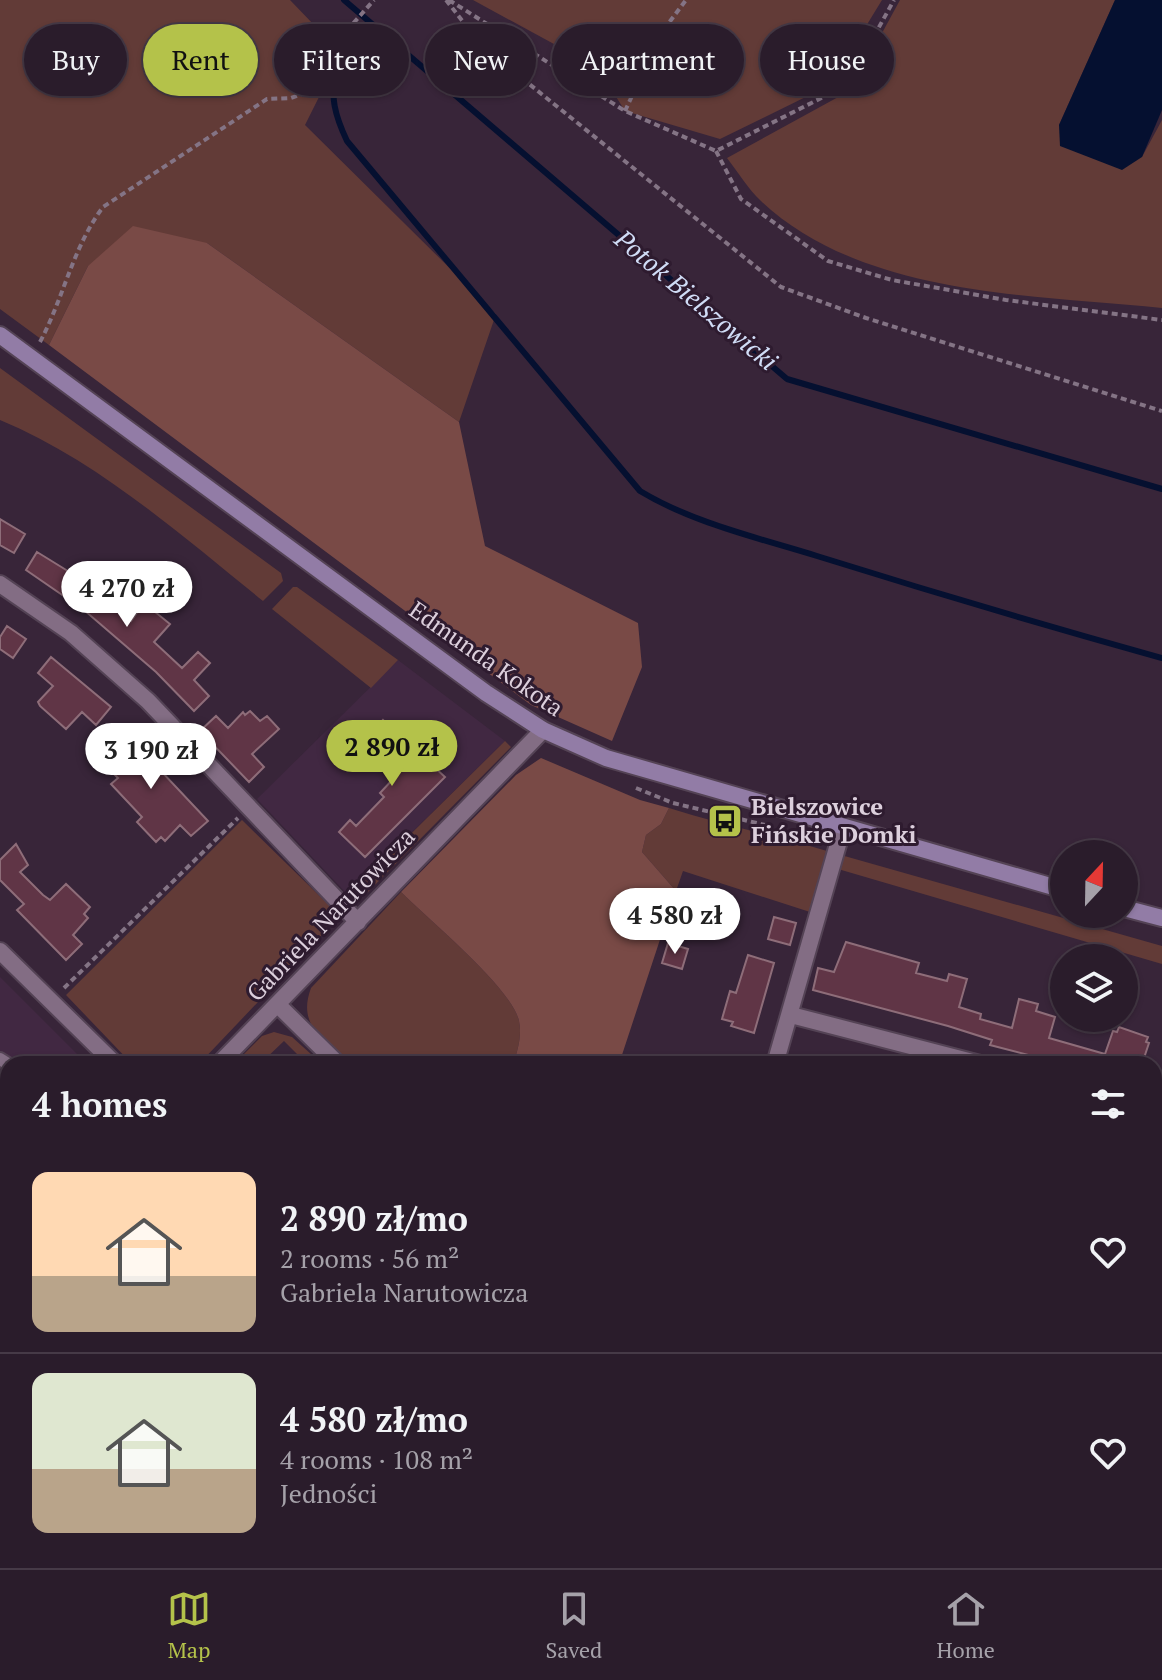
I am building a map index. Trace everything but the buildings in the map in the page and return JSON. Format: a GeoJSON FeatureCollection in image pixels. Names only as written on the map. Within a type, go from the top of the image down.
{"type":"FeatureCollection","features":[{"type":"Feature","properties":{"kind":"street","name":"Edmunda Kokota"},"geometry":{"type":"LineString","coordinates":[[0,335],[494,699],[543,730],[620,762],[1050,886]]}},
{"type":"Feature","properties":{"kind":"street"},"geometry":{"type":"LineString","coordinates":[[0,584],[71,633],[115,672],[358,922]]}},
{"type":"Feature","properties":{"kind":"street","name":"Gabriela Narutowicza"},"geometry":{"type":"LineString","coordinates":[[227,1056],[543,730]]}},
{"type":"Feature","properties":{"kind":"street"},"geometry":{"type":"LineString","coordinates":[[778,1056],[843,827]]}},
{"type":"Feature","properties":{"kind":"street"},"geometry":{"type":"LineString","coordinates":[[1138,912],[1162,918]]}},
{"type":"Feature","properties":{"kind":"street"},"geometry":{"type":"LineString","coordinates":[[1,955],[107,1056]]}},
{"type":"Feature","properties":{"kind":"street"},"geometry":{"type":"LineString","coordinates":[[278,1005],[330,1056]]}},
{"type":"Feature","properties":{"kind":"street"},"geometry":{"type":"LineString","coordinates":[[791,1015],[949,1056]]}},
{"type":"Feature","properties":{"kind":"path"},"geometry":{"type":"LineString","coordinates":[[447,0],[625,111],[716,151],[741,199],[828,261],[907,283],[1006,300],[1162,320]]}},
{"type":"Feature","properties":{"kind":"path"},"geometry":{"type":"LineString","coordinates":[[447,0],[482,46],[781,287],[866,318],[1162,411]]}},
{"type":"Feature","properties":{"kind":"path"},"geometry":{"type":"LineString","coordinates":[[625,111],[662,32],[686,0]]}},
{"type":"Feature","properties":{"kind":"path"},"geometry":{"type":"LineString","coordinates":[[716,151],[847,85],[894,0]]}},
{"type":"Feature","properties":{"kind":"path"},"geometry":{"type":"LineString","coordinates":[[31,357],[57,309],[84,234],[103,207],[267,99],[291,98],[305,93],[353,19],[372,2]]}},
{"type":"Feature","properties":{"kind":"path"},"geometry":{"type":"LineString","coordinates":[[626,784],[673,803],[733,820],[778,827]]}},
{"type":"Feature","properties":{"kind":"path"},"geometry":{"type":"LineString","coordinates":[[51,1001],[249,807]]}},
{"type":"Feature","properties":{"kind":"shaded area"},"geometry":{"type":"Polygon","coordinates":[[[0,0],[290,0],[313,24],[274,24],[274,96],[320,96],[305,125],[496,314],[459,422],[207,243],[88,266],[49,345],[0,309],[0,0]]]}},
{"type":"Feature","properties":{"kind":"shaded area"},"geometry":{"type":"Polygon","coordinates":[[[473,0],[882,0],[867,24],[760,24],[760,96],[808,96],[720,139],[625,111],[616,96],[744,96],[744,24],[552,24],[552,43],[536,34],[536,24],[517,24],[473,0]]]}},
{"type":"Feature","properties":{"kind":"shaded area"},"geometry":{"type":"Polygon","coordinates":[[[900,0],[1115,0],[1059,125],[1142,157],[1162,120],[1162,308],[1005,293],[898,273],[848,256],[802,232],[761,201],[727,158],[840,96],[894,96],[894,24],[887,24],[900,0]]]}},
{"type":"Feature","properties":{"kind":"shaded area"},"geometry":{"type":"Polygon","coordinates":[[[133,226],[207,243],[459,422],[485,546],[638,623],[642,667],[612,741],[531,705],[49,345],[88,266],[133,226]]]}},
{"type":"Feature","properties":{"kind":"shaded area"},"geometry":{"type":"Polygon","coordinates":[[[0,368],[281,573],[283,581],[263,601],[105,478],[71,456],[0,420],[0,368]]]}},
{"type":"Feature","properties":{"kind":"shaded area"},"geometry":{"type":"Polygon","coordinates":[[[293,587],[398,660],[371,688],[272,609],[293,587]]]}},
{"type":"Feature","properties":{"kind":"shaded area"},"geometry":{"type":"Polygon","coordinates":[[[398,660],[505,741],[348,895],[257,799],[398,660]]]}},
{"type":"Feature","properties":{"kind":"shaded area"},"geometry":{"type":"Polygon","coordinates":[[[505,741],[511,747],[366,894],[358,886],[505,741]]]}},
{"type":"Feature","properties":{"kind":"shaded area"},"geometry":{"type":"Polygon","coordinates":[[[541,758],[640,800],[669,808],[661,824],[646,835],[642,852],[676,891],[622,1056],[516,1056],[520,1032],[513,1007],[486,973],[401,892],[516,775],[541,758]]]}},
{"type":"Feature","properties":{"kind":"shaded area"},"geometry":{"type":"Polygon","coordinates":[[[669,808],[827,851],[810,912],[683,871],[676,891],[642,852],[646,835],[661,824],[669,808]]]}},
{"type":"Feature","properties":{"kind":"shaded area"},"geometry":{"type":"Polygon","coordinates":[[[242,820],[335,911],[335,921],[207,1056],[124,1056],[66,995],[242,820]]]}},
{"type":"Feature","properties":{"kind":"shaded area"},"geometry":{"type":"Polygon","coordinates":[[[841,855],[1050,914],[1050,928],[1099,928],[1162,946],[1162,964],[1138,957],[1138,944],[1094,944],[838,869],[841,855]]]}},
{"type":"Feature","properties":{"kind":"shaded area"},"geometry":{"type":"Polygon","coordinates":[[[401,892],[486,973],[513,1007],[519,1021],[518,1048],[516,1056],[344,1056],[311,1024],[307,1002],[311,988],[401,892]]]}},
{"type":"Feature","properties":{"kind":"shaded area"},"geometry":{"type":"Polygon","coordinates":[[[0,977],[79,1056],[0,1056],[0,977]]]}},
{"type":"Feature","properties":{"kind":"shaded area"},"geometry":{"type":"Polygon","coordinates":[[[274,1032],[292,1037],[313,1056],[299,1056],[284,1041],[268,1056],[242,1056],[262,1036],[274,1032]]]}},
{"type":"Feature","properties":{"kind":"water"},"geometry":{"type":"Polygon","coordinates":[[[1115,0],[1162,0],[1162,110],[1142,157],[1122,170],[1060,146],[1059,125],[1115,0]]]}},
{"type":"Feature","properties":{"kind":"waterway","name":"Potok Bielszowicki"},"geometry":{"type":"LineString","coordinates":[[344,0],[787,379],[1162,489]]}},
{"type":"Feature","properties":{"kind":"waterway"},"geometry":{"type":"LineString","coordinates":[[334,96],[339,122],[347,141],[640,491],[682,512],[727,529],[1162,658]]}},
{"type":"Feature","properties":{"kind":"place","name":"Bielszowice Fińskie Domki"},"geometry":{"type":"Point","coordinates":[725,821]}}]}
